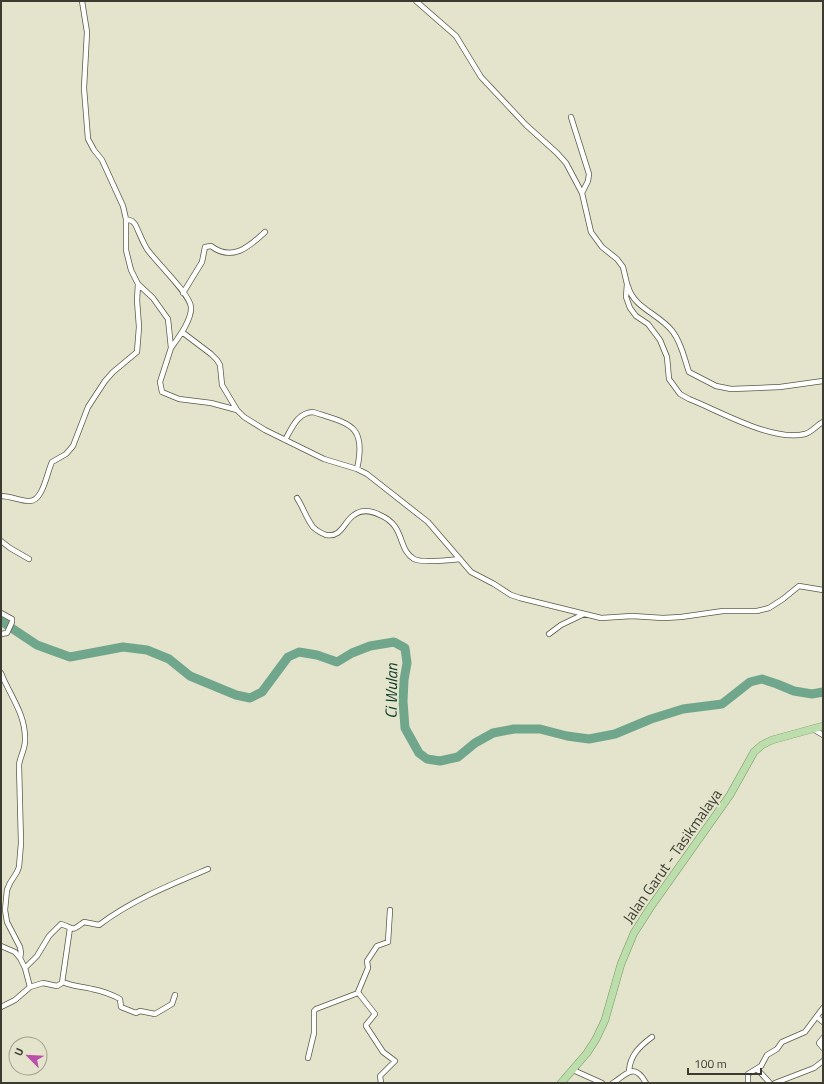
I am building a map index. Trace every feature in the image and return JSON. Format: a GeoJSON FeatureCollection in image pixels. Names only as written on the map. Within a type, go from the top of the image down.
{"type":"FeatureCollection","features":[{"type":"Feature","properties":{"kind":"main road","name":"Jalan Garut - Tasikmalaya"},"geometry":{"type":"LineString","coordinates":[[561,1083],[587,1053],[599,1034],[621,964],[634,933],[738,783],[754,752],[762,745],[772,740],[823,726]]}},
{"type":"Feature","properties":{"kind":"street"},"geometry":{"type":"LineString","coordinates":[[82,1],[87,32],[84,88],[88,139],[102,160],[120,199],[126,219],[126,250],[131,270],[138,284],[153,298],[168,319],[171,348]]}},
{"type":"Feature","properties":{"kind":"street"},"geometry":{"type":"LineString","coordinates":[[416,1],[456,36],[481,77],[526,125],[563,159],[582,193],[591,232],[602,247],[617,259],[624,267],[627,284],[632,297],[673,332],[684,352],[689,372],[716,386],[731,389],[780,387],[823,381]]}},
{"type":"Feature","properties":{"kind":"street"},"geometry":{"type":"LineString","coordinates":[[571,117],[589,174],[588,181],[582,193]]}},
{"type":"Feature","properties":{"kind":"street"},"geometry":{"type":"LineString","coordinates":[[126,219],[135,224],[146,249],[169,274],[190,303],[191,309],[182,332],[171,348],[160,382],[162,392],[179,399],[211,403],[237,410]]}},
{"type":"Feature","properties":{"kind":"street"},"geometry":{"type":"LineString","coordinates":[[183,293],[202,262],[205,247],[211,246],[223,253],[238,251],[250,246],[265,232]]}},
{"type":"Feature","properties":{"kind":"street"},"geometry":{"type":"LineString","coordinates":[[1,496],[28,501],[37,498],[44,487],[52,462],[66,454],[73,446],[86,412],[99,390],[113,372],[137,352],[139,327],[137,300],[138,284]]}},
{"type":"Feature","properties":{"kind":"street"},"geometry":{"type":"LineString","coordinates":[[627,284],[626,292],[630,308],[636,316],[648,324],[663,344],[667,357],[668,378],[683,396],[757,428],[773,432],[805,434],[823,422]]}},
{"type":"Feature","properties":{"kind":"street"},"geometry":{"type":"LineString","coordinates":[[182,332],[198,343],[217,360],[220,365],[222,385],[237,410],[250,421],[324,459],[357,469],[367,474],[428,522],[471,572],[512,595],[601,618],[632,616],[681,618],[723,611],[757,611],[769,608],[799,586],[823,590]]}},
{"type":"Feature","properties":{"kind":"street"},"geometry":{"type":"LineString","coordinates":[[285,440],[299,418],[308,412],[344,423],[355,429],[359,439],[360,455],[357,469]]}},
{"type":"Feature","properties":{"kind":"street"},"geometry":{"type":"LineString","coordinates":[[297,498],[314,528],[325,534],[333,535],[341,531],[355,514],[368,511],[379,514],[392,521],[407,552],[414,559],[460,559]]}},
{"type":"Feature","properties":{"kind":"street"},"geometry":{"type":"LineString","coordinates":[[1,541],[29,559]]}},
{"type":"Feature","properties":{"kind":"street"},"geometry":{"type":"LineString","coordinates":[[1,613],[12,619],[12,623],[7,633],[1,634]]}},
{"type":"Feature","properties":{"kind":"street"},"geometry":{"type":"LineString","coordinates":[[549,634],[561,625],[584,614]]}},
{"type":"Feature","properties":{"kind":"street"},"geometry":{"type":"LineString","coordinates":[[1,673],[20,712],[25,726],[25,742],[20,757],[21,843],[19,867],[7,890],[5,910],[7,922],[20,947],[20,958]]}},
{"type":"Feature","properties":{"kind":"street"},"geometry":{"type":"LineString","coordinates":[[813,729],[823,735]]}},
{"type":"Feature","properties":{"kind":"street"},"geometry":{"type":"LineString","coordinates":[[25,968],[37,956],[48,937],[60,925],[62,924],[70,928],[76,928],[84,922],[99,925],[126,906],[158,890],[208,869]]}},
{"type":"Feature","properties":{"kind":"street"},"geometry":{"type":"LineString","coordinates":[[308,1058],[314,1033],[314,1011],[358,993],[368,968],[368,960],[377,946],[388,942],[390,910]]}},
{"type":"Feature","properties":{"kind":"street"},"geometry":{"type":"LineString","coordinates":[[1,1006],[15,1000],[30,987],[45,982],[59,986],[63,982],[70,928]]}},
{"type":"Feature","properties":{"kind":"street"},"geometry":{"type":"LineString","coordinates":[[1,946],[15,952],[20,958],[25,968],[30,987]]}},
{"type":"Feature","properties":{"kind":"street"},"geometry":{"type":"LineString","coordinates":[[63,982],[73,986],[90,988],[113,996],[120,999],[121,1007],[136,1013],[140,1011],[155,1014],[172,1004],[175,995]]}},
{"type":"Feature","properties":{"kind":"street"},"geometry":{"type":"LineString","coordinates":[[358,993],[375,1014],[366,1026],[383,1052],[395,1061],[380,1076],[381,1083]]}},
{"type":"Feature","properties":{"kind":"street"},"geometry":{"type":"LineString","coordinates":[[748,1083],[748,1074],[758,1069],[762,1065],[767,1055],[777,1048],[781,1042],[805,1032],[823,1008]]}},
{"type":"Feature","properties":{"kind":"street"},"geometry":{"type":"LineString","coordinates":[[817,1017],[823,1022]]}},
{"type":"Feature","properties":{"kind":"street"},"geometry":{"type":"LineString","coordinates":[[629,1071],[629,1063],[635,1053],[652,1037]]}},
{"type":"Feature","properties":{"kind":"street"},"geometry":{"type":"LineString","coordinates":[[823,1038],[819,1043],[823,1048]]}},
{"type":"Feature","properties":{"kind":"street"},"geometry":{"type":"LineString","coordinates":[[775,1083],[814,1068],[823,1061]]}},
{"type":"Feature","properties":{"kind":"street"},"geometry":{"type":"LineString","coordinates":[[758,1069],[770,1083]]}},
{"type":"Feature","properties":{"kind":"street"},"geometry":{"type":"LineString","coordinates":[[573,1070],[602,1083]]}},
{"type":"Feature","properties":{"kind":"street"},"geometry":{"type":"LineString","coordinates":[[613,1083],[629,1071],[636,1072],[646,1083]]}},
{"type":"Feature","properties":{"kind":"waterway","name":"Ci Wulan"},"geometry":{"type":"LineString","coordinates":[[1,621],[37,645],[70,657],[123,647],[147,650],[169,659],[190,676],[236,695],[250,698],[262,692],[288,657],[299,652],[317,655],[337,662],[352,653],[370,646],[394,642],[405,648],[407,663],[404,680],[403,701],[405,728],[419,753],[427,759],[440,761],[458,757],[475,743],[493,733],[514,729],[540,729],[567,736],[589,739],[615,734],[651,719],[683,709],[722,704],[750,682],[762,679],[794,691],[812,694],[823,692]]}}]}
